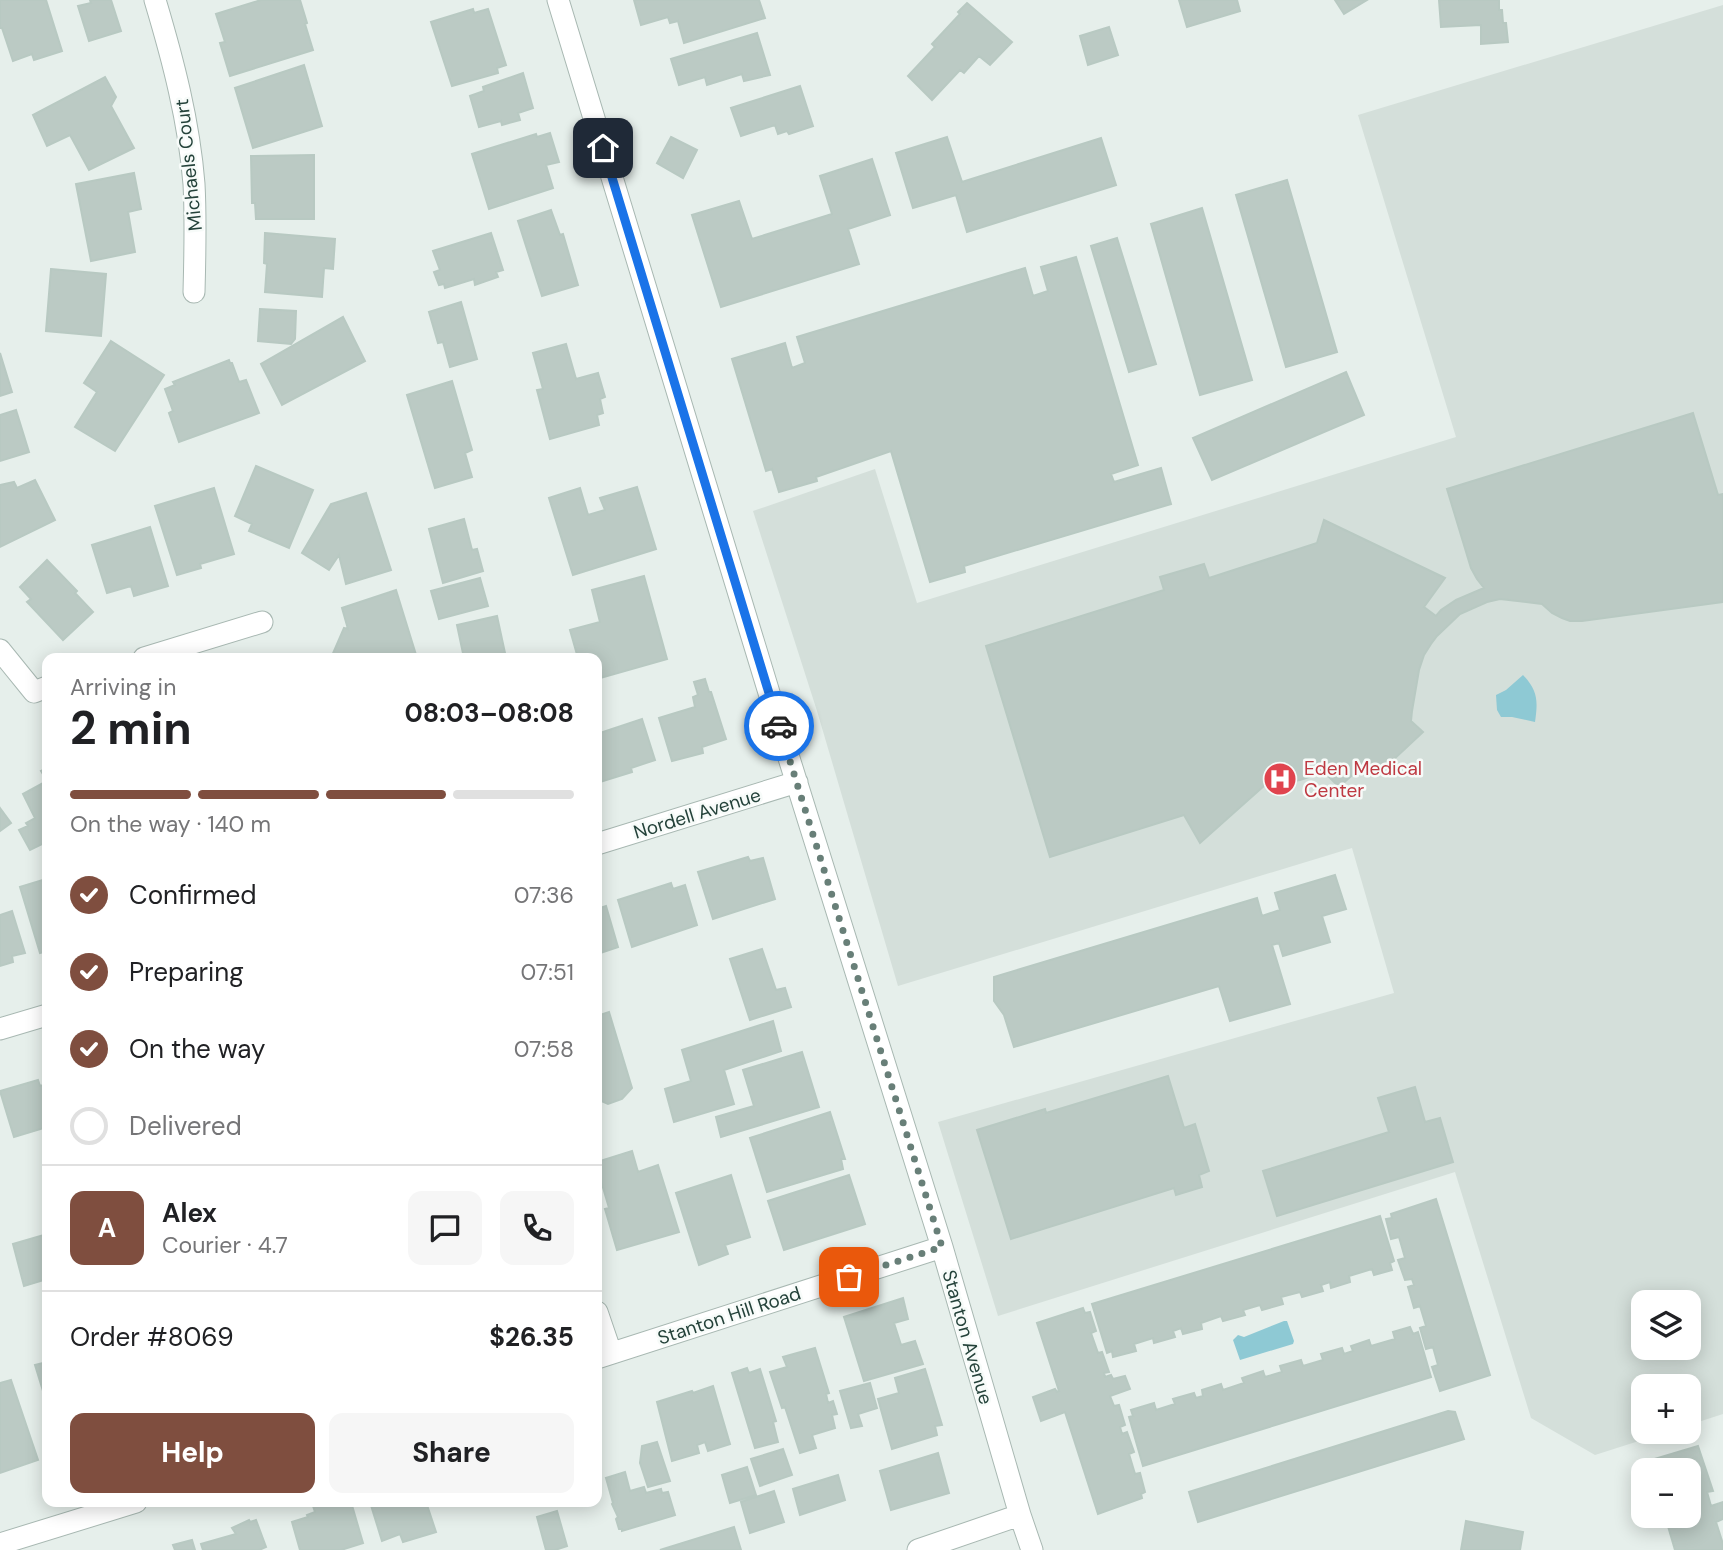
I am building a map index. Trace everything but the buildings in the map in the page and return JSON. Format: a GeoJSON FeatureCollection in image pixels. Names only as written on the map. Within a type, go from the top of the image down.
{"type":"FeatureCollection","features":[{"type":"Feature","properties":{"kind":"street","name":"Michaels Court"},"geometry":{"type":"LineString","coordinates":[[155,0],[172,58],[189,138],[194,184],[194,292]]}},
{"type":"Feature","properties":{"kind":"street","name":"Stanton Avenue"},"geometry":{"type":"LineString","coordinates":[[558,0],[942,1247],[1031,1550]]}},
{"type":"Feature","properties":{"kind":"street"},"geometry":{"type":"LineString","coordinates":[[160,653],[262,622]]}},
{"type":"Feature","properties":{"kind":"street"},"geometry":{"type":"LineString","coordinates":[[0,650],[34,692],[42,689]]}},
{"type":"Feature","properties":{"kind":"street","name":"Nordell Avenue"},"geometry":{"type":"LineString","coordinates":[[602,842],[797,782]]}},
{"type":"Feature","properties":{"kind":"street"},"geometry":{"type":"LineString","coordinates":[[0,1029],[42,1016]]}},
{"type":"Feature","properties":{"kind":"street","name":"Stanton Hill Road"},"geometry":{"type":"LineString","coordinates":[[604,1355],[942,1247]]}},
{"type":"Feature","properties":{"kind":"street"},"geometry":{"type":"LineString","coordinates":[[0,1544],[120,1507]]}},
{"type":"Feature","properties":{"kind":"street"},"geometry":{"type":"LineString","coordinates":[[918,1550],[1020,1515]]}},
{"type":"Feature","properties":{"kind":"shaded area","name":"Eden Medical Center"},"geometry":{"type":"Polygon","coordinates":[[[1723,5],[1723,1414],[1701,1421],[1701,1374],[1631,1374],[1631,1444],[1595,1455],[1531,1418],[1455,1172],[998,1316],[938,1122],[1394,993],[1352,848],[898,986],[817,711],[753,511],[875,469],[917,603],[1456,437],[1358,115],[1723,5]]]}},
{"type":"Feature","properties":{"kind":"water"},"geometry":{"type":"Polygon","coordinates":[[[1523,675],[1532,686],[1536,697],[1535,722],[1501,717],[1497,710],[1496,695],[1523,675]]]}},
{"type":"Feature","properties":{"kind":"water"},"geometry":{"type":"Polygon","coordinates":[[[1287,1321],[1293,1344],[1240,1360],[1233,1340],[1238,1335],[1244,1337],[1287,1321]]]}},
{"type":"Feature","properties":{"kind":"way so far"},"geometry":{"type":"LineString","coordinates":[[779,726],[942,1247],[849,1277]]}},
{"type":"Feature","properties":{"kind":"place","name":"Eden Medical Center"},"geometry":{"type":"Point","coordinates":[1280,779]}},
{"type":"Feature","properties":{"kind":"route"},"geometry":{"type":"LineString","coordinates":[[603,148],[779,726]]}}]}
